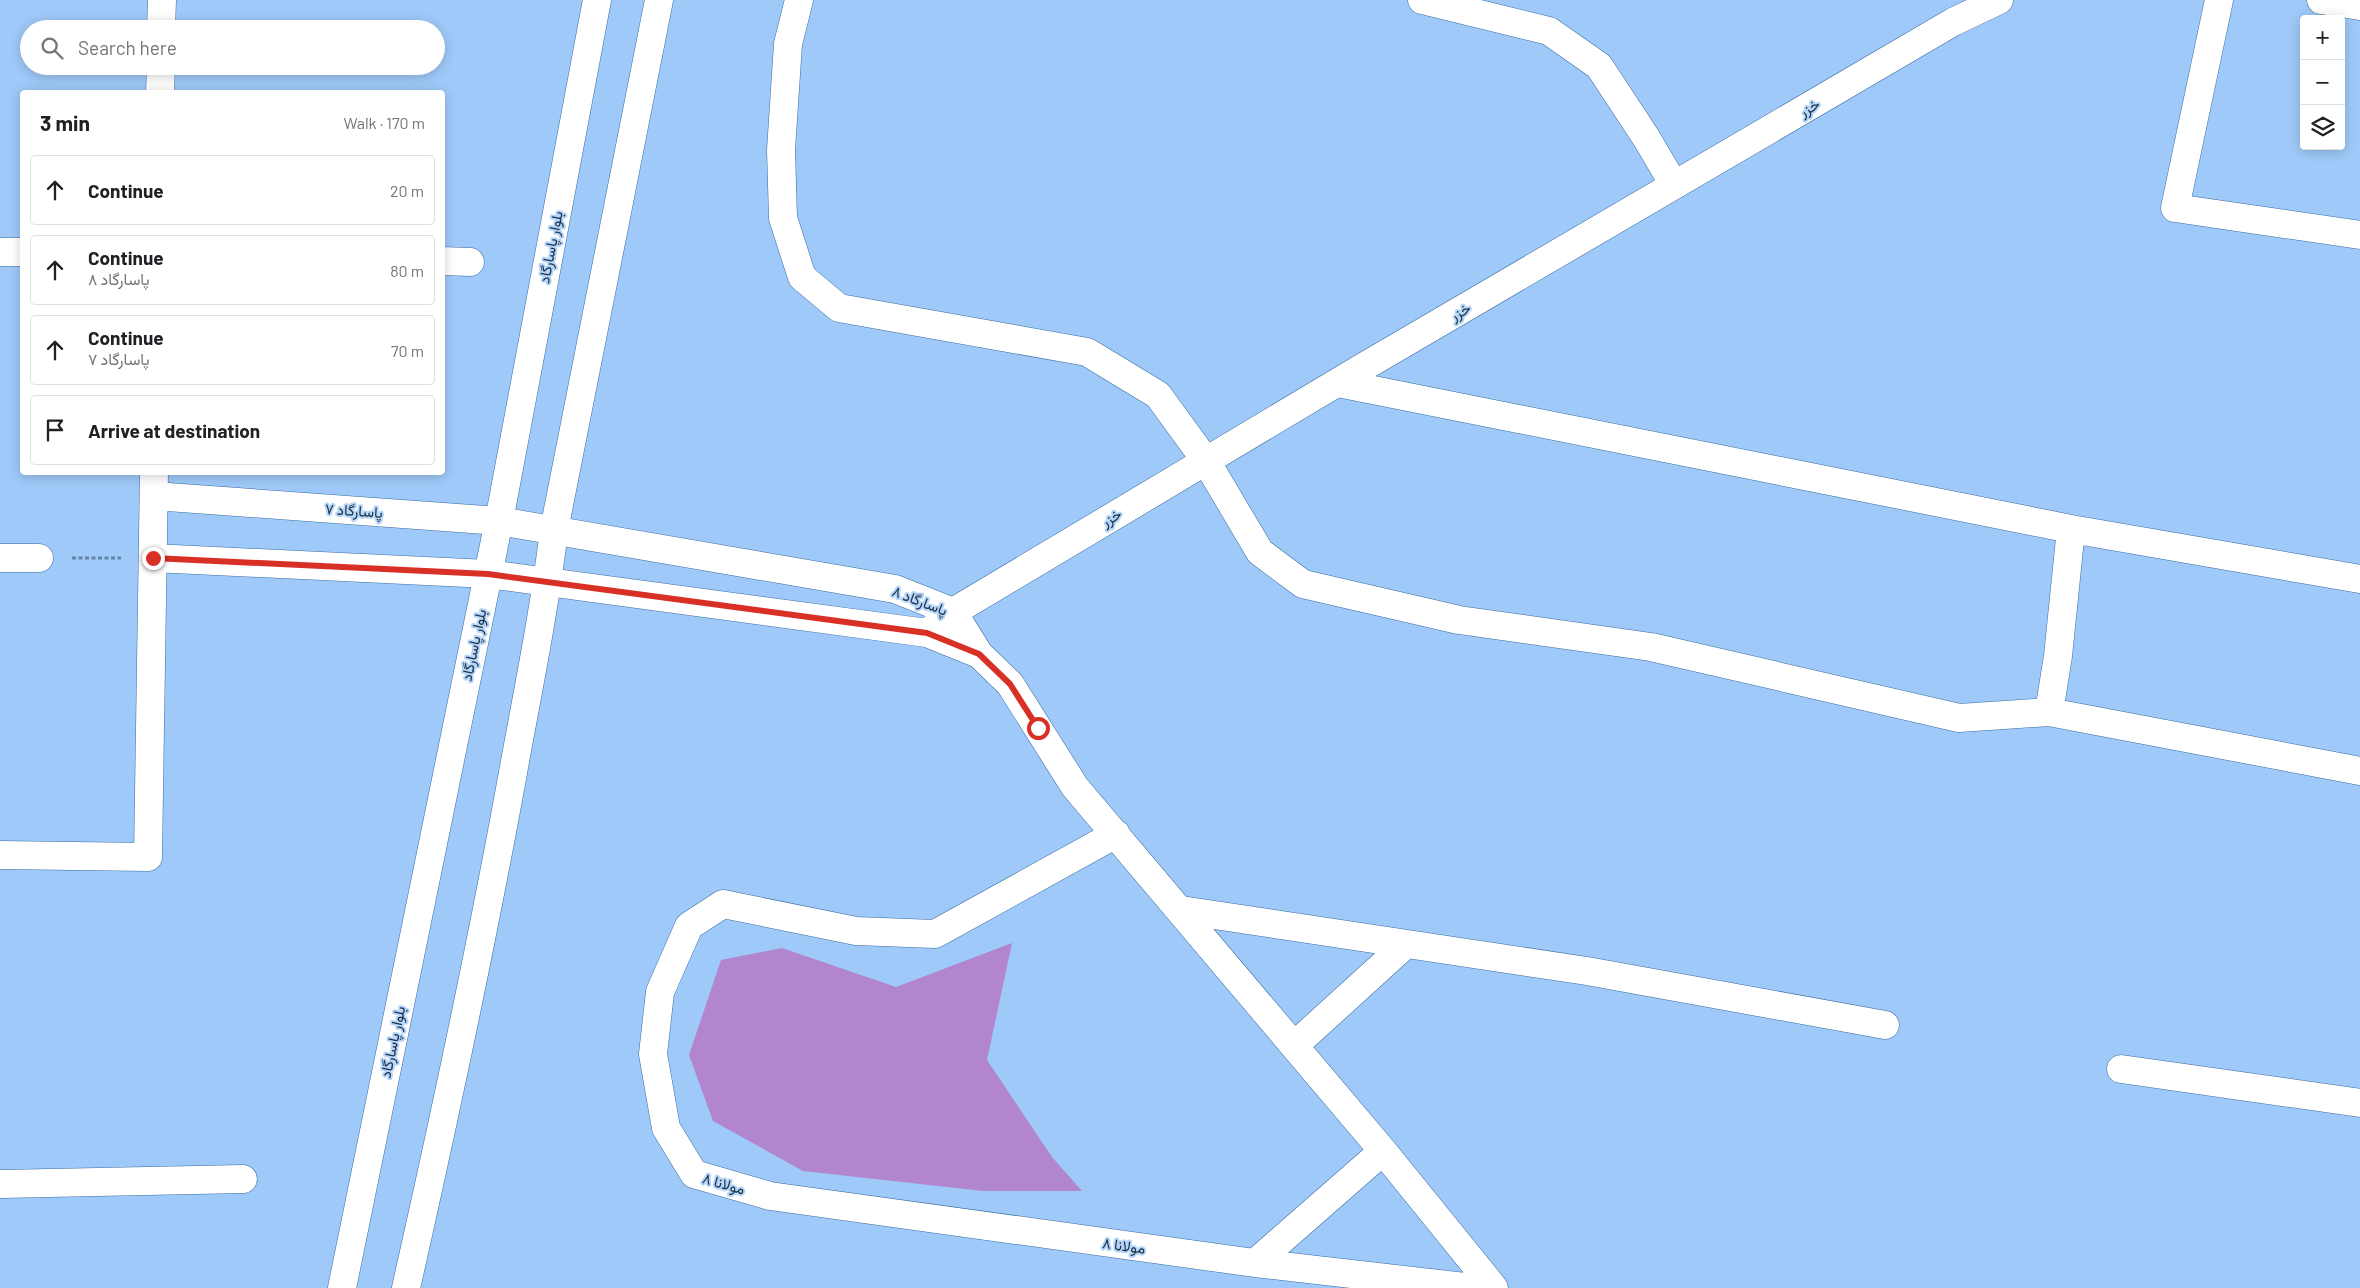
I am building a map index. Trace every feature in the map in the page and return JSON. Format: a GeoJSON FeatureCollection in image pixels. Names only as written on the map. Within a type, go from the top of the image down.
{"type":"FeatureCollection","features":[{"type":"Feature","properties":{"kind":"street"},"geometry":{"type":"LineString","coordinates":[[161,20],[162,0]]}},
{"type":"Feature","properties":{"kind":"street","name":"بلوار پاسارگاد"},"geometry":{"type":"LineString","coordinates":[[342,1288],[499,521],[597,0]]}},
{"type":"Feature","properties":{"kind":"street"},"geometry":{"type":"LineString","coordinates":[[406,1288],[436,1156],[498,860],[548,581],[554,530],[659,0]]}},
{"type":"Feature","properties":{"kind":"street"},"geometry":{"type":"LineString","coordinates":[[800,0],[788,44],[781,150],[783,218],[802,277],[839,308],[1087,352],[1158,395],[1206,461],[1260,552],[1303,584],[1459,620],[1651,647],[1959,718],[2049,712],[2360,771]]}},
{"type":"Feature","properties":{"kind":"street"},"geometry":{"type":"LineString","coordinates":[[1422,0],[1549,31],[1599,66],[1647,139],[1674,186]]}},
{"type":"Feature","properties":{"kind":"street","name":"خزر"},"geometry":{"type":"LineString","coordinates":[[927,633],[953,612],[1338,382],[1953,22],[1999,0]]}},
{"type":"Feature","properties":{"kind":"street"},"geometry":{"type":"LineString","coordinates":[[2219,0],[2175,208],[2360,235]]}},
{"type":"Feature","properties":{"kind":"street"},"geometry":{"type":"LineString","coordinates":[[2321,0],[2360,6]]}},
{"type":"Feature","properties":{"kind":"street"},"geometry":{"type":"LineString","coordinates":[[160,90],[161,75]]}},
{"type":"Feature","properties":{"kind":"street"},"geometry":{"type":"LineString","coordinates":[[0,252],[20,252]]}},
{"type":"Feature","properties":{"kind":"street"},"geometry":{"type":"LineString","coordinates":[[445,261],[470,262]]}},
{"type":"Feature","properties":{"kind":"street"},"geometry":{"type":"LineString","coordinates":[[1338,382],[2071,529],[2360,579]]}},
{"type":"Feature","properties":{"kind":"street"},"geometry":{"type":"LineString","coordinates":[[0,855],[148,857],[154,484]]}},
{"type":"Feature","properties":{"kind":"street","name":"پاسارگاد ۷"},"geometry":{"type":"LineString","coordinates":[[154,484],[499,521],[554,530]]}},
{"type":"Feature","properties":{"kind":"street"},"geometry":{"type":"LineString","coordinates":[[2049,712],[2058,656],[2071,529]]}},
{"type":"Feature","properties":{"kind":"street","name":"پاسارگاد ۸"},"geometry":{"type":"LineString","coordinates":[[554,530],[895,589],[953,612],[979,654]]}},
{"type":"Feature","properties":{"kind":"street"},"geometry":{"type":"LineString","coordinates":[[0,558],[39,558]]}},
{"type":"Feature","properties":{"kind":"street"},"geometry":{"type":"LineString","coordinates":[[153,558],[488,574],[548,581]]}},
{"type":"Feature","properties":{"kind":"street","name":"پاسارگاد ۸"},"geometry":{"type":"LineString","coordinates":[[548,581],[927,633],[979,654]]}},
{"type":"Feature","properties":{"kind":"street"},"geometry":{"type":"LineString","coordinates":[[979,654],[1010,684],[1075,787],[1383,1151],[1494,1288]]}},
{"type":"Feature","properties":{"kind":"street","name":"مولانا ۸"},"geometry":{"type":"LineString","coordinates":[[1116,834],[935,934],[856,931],[723,904],[689,926],[660,992],[653,1054],[666,1128],[694,1174],[770,1196],[1255,1263],[1474,1288]]}},
{"type":"Feature","properties":{"kind":"street"},"geometry":{"type":"LineString","coordinates":[[1181,910],[1587,971],[1885,1025]]}},
{"type":"Feature","properties":{"kind":"street"},"geometry":{"type":"LineString","coordinates":[[1295,1046],[1406,944]]}},
{"type":"Feature","properties":{"kind":"street"},"geometry":{"type":"LineString","coordinates":[[2121,1069],[2360,1104]]}},
{"type":"Feature","properties":{"kind":"street"},"geometry":{"type":"LineString","coordinates":[[1255,1263],[1383,1151]]}},
{"type":"Feature","properties":{"kind":"street"},"geometry":{"type":"LineString","coordinates":[[0,1184],[243,1179]]}},
{"type":"Feature","properties":{"kind":"path"},"geometry":{"type":"LineString","coordinates":[[39,558],[153,558]]}},
{"type":"Feature","properties":{"kind":"shaded area"},"geometry":{"type":"Polygon","coordinates":[[[1012,943],[987,1060],[1052,1157],[1082,1191],[983,1191],[803,1171],[713,1121],[689,1055],[721,960],[782,948],[896,987],[1012,943]]]}},
{"type":"Feature","properties":{"kind":"route"},"geometry":{"type":"LineString","coordinates":[[153,558],[488,574],[927,633],[979,654],[1010,684],[1038,728]]}}]}
